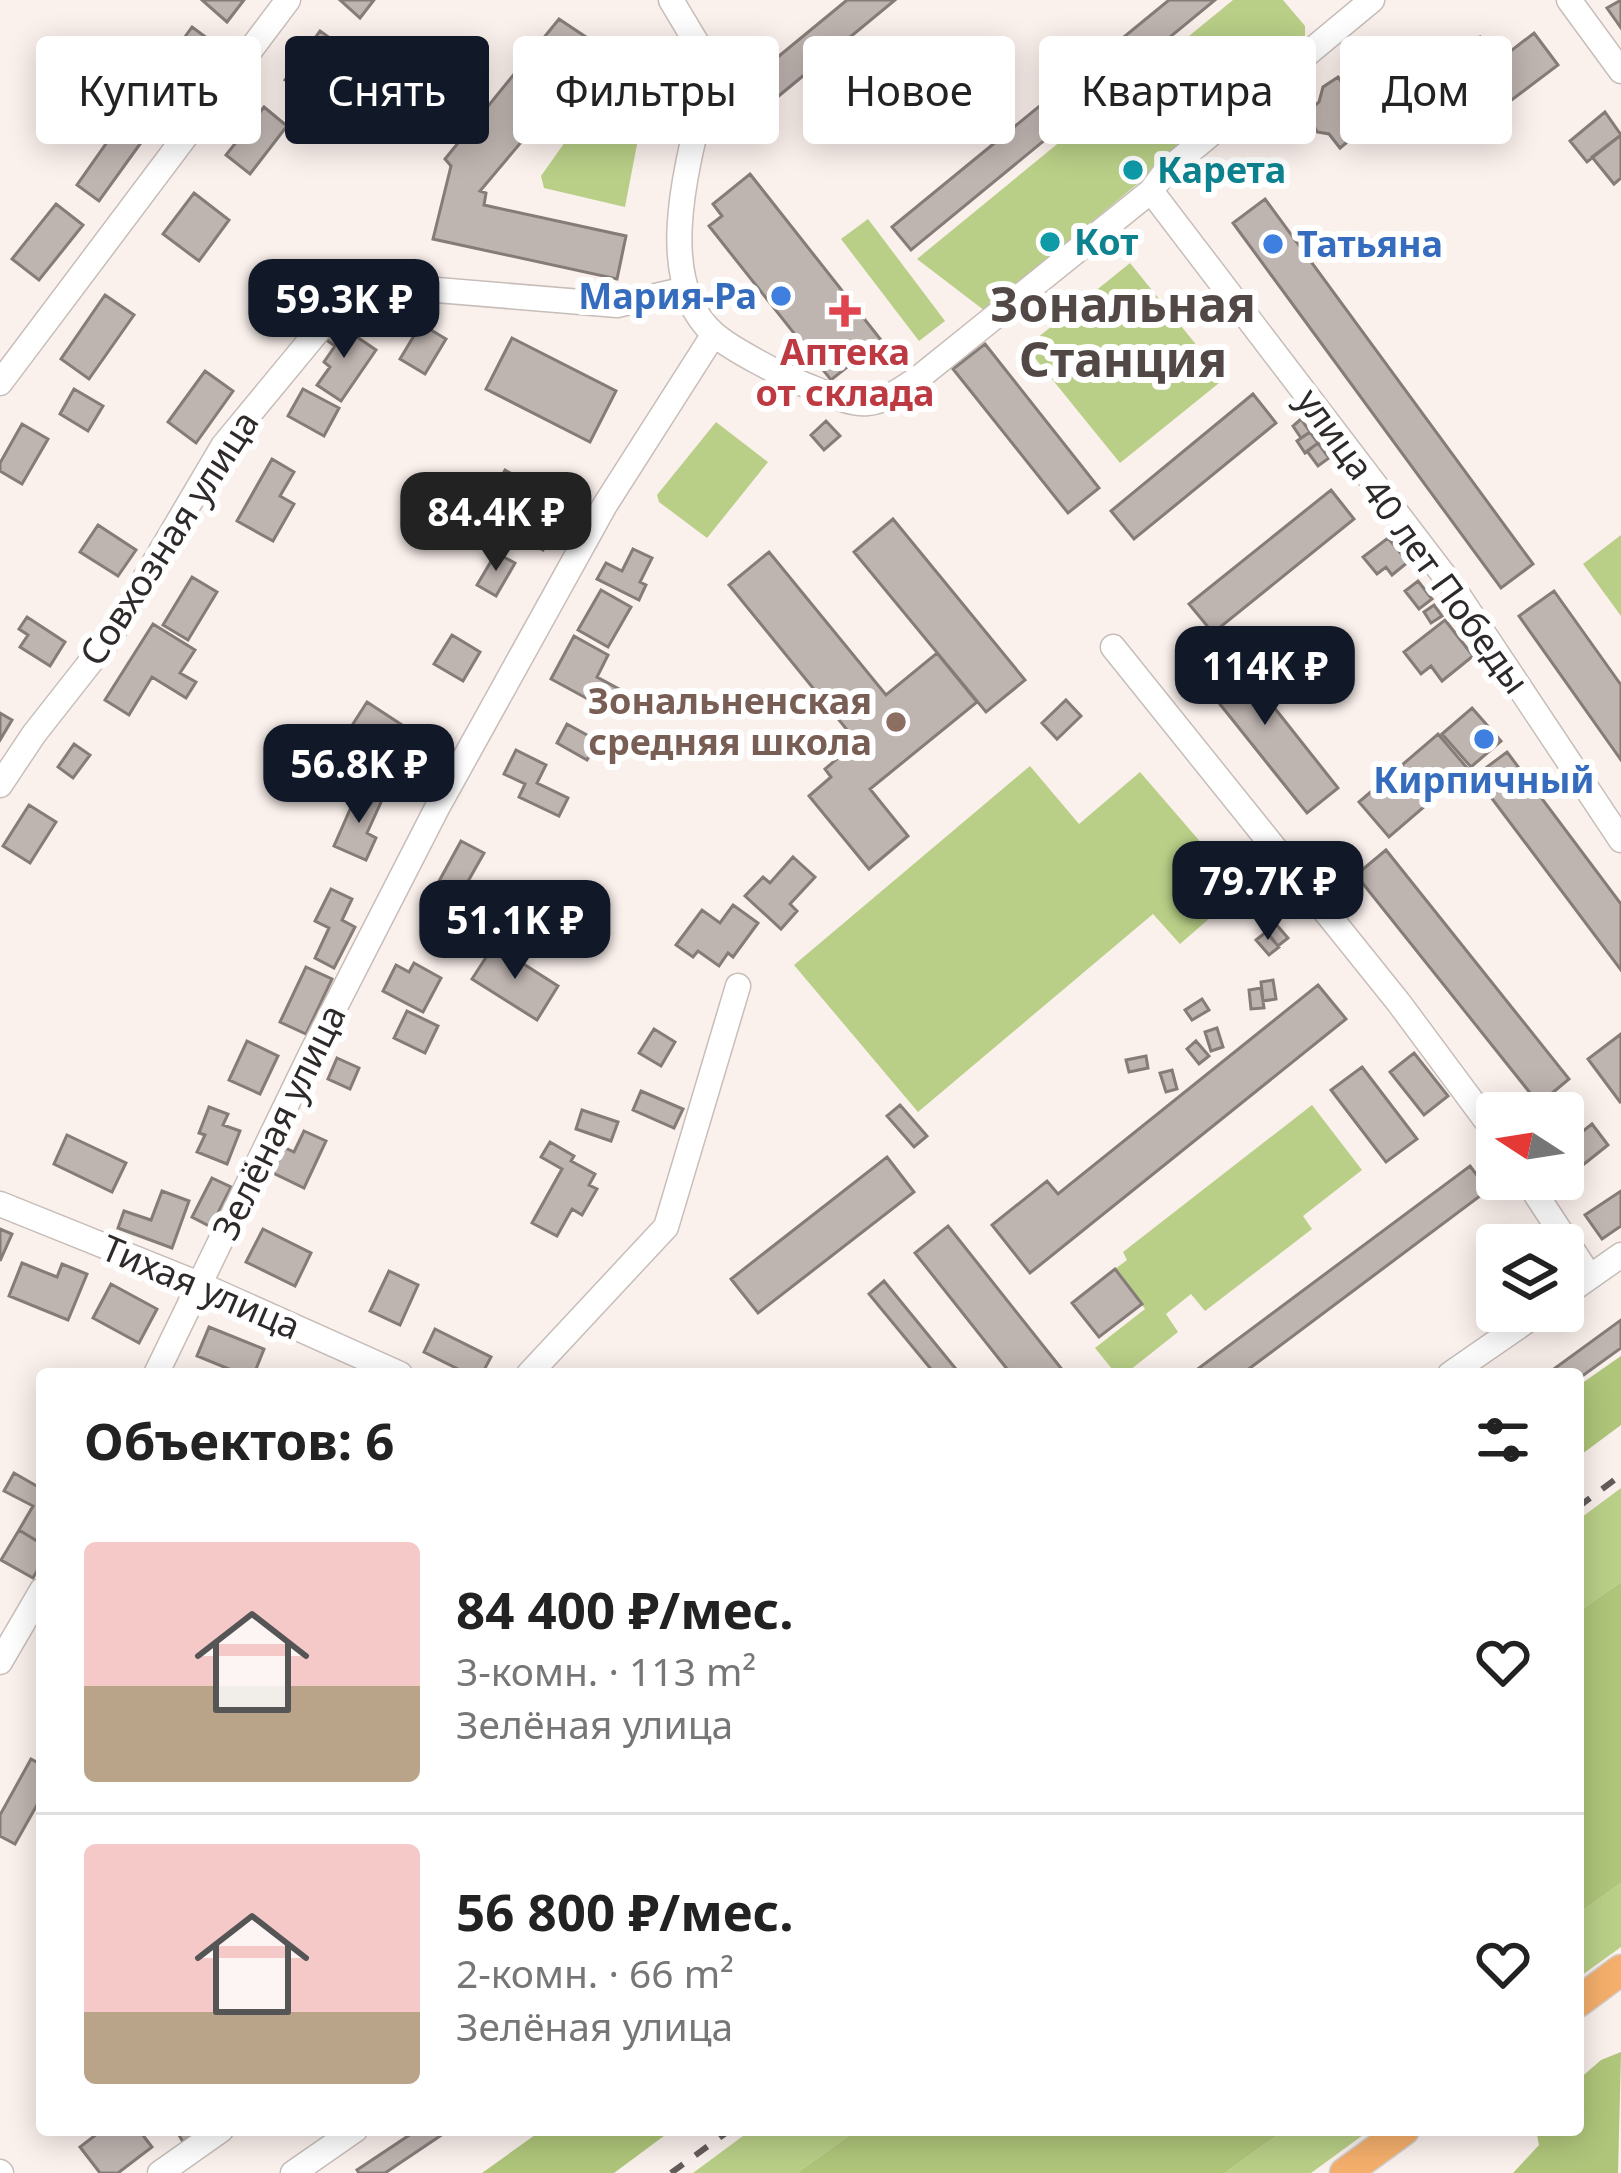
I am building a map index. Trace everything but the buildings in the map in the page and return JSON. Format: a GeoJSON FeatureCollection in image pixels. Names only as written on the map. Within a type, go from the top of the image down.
{"type":"FeatureCollection","features":[{"type":"Feature","properties":{"kind":"main road"},"geometry":{"type":"LineString","coordinates":[[1584,1998],[1621,1970]]}},
{"type":"Feature","properties":{"kind":"main road"},"geometry":{"type":"LineString","coordinates":[[1345,2173],[1396,2136]]}},
{"type":"Feature","properties":{"kind":"street"},"geometry":{"type":"LineString","coordinates":[[0,383],[288,0]]}},
{"type":"Feature","properties":{"kind":"street"},"geometry":{"type":"LineString","coordinates":[[671,0],[711,67],[677,230],[686,290],[714,334],[787,377],[854,402],[882,403],[1151,190],[1166,172],[1372,0]]}},
{"type":"Feature","properties":{"kind":"street"},"geometry":{"type":"LineString","coordinates":[[1570,0],[1621,71]]}},
{"type":"Feature","properties":{"kind":"street","name":"улица 40 лет Победы"},"geometry":{"type":"LineString","coordinates":[[1151,190],[1450,583],[1621,840]]}},
{"type":"Feature","properties":{"kind":"street","name":"Совхозная улица"},"geometry":{"type":"LineString","coordinates":[[0,785],[111,636],[223,446],[346,297],[401,287],[617,304],[686,290]]}},
{"type":"Feature","properties":{"kind":"street","name":"Зелёная улица"},"geometry":{"type":"LineString","coordinates":[[159,1368],[437,808],[605,506],[714,334]]}},
{"type":"Feature","properties":{"kind":"street"},"geometry":{"type":"LineString","coordinates":[[1113,647],[1399,1003],[1476,1107]]}},
{"type":"Feature","properties":{"kind":"street"},"geometry":{"type":"LineString","coordinates":[[535,1368],[666,1227],[739,986]]}},
{"type":"Feature","properties":{"kind":"street"},"geometry":{"type":"LineString","coordinates":[[1540,1200],[1590,1277]]}},
{"type":"Feature","properties":{"kind":"street","name":"Тихая улица"},"geometry":{"type":"LineString","coordinates":[[0,1204],[200,1284],[387,1368]]}},
{"type":"Feature","properties":{"kind":"street"},"geometry":{"type":"LineString","coordinates":[[1584,1281],[1621,1255]]}},
{"type":"Feature","properties":{"kind":"street"},"geometry":{"type":"LineString","coordinates":[[1459,1368],[1511,1332]]}},
{"type":"Feature","properties":{"kind":"street"},"geometry":{"type":"LineString","coordinates":[[0,1662],[36,1600]]}},
{"type":"Feature","properties":{"kind":"street"},"geometry":{"type":"LineString","coordinates":[[160,2173],[212,2136]]}},
{"type":"Feature","properties":{"kind":"street"},"geometry":{"type":"LineString","coordinates":[[293,2173],[347,2136]]}},
{"type":"Feature","properties":{"kind":"green space"},"geometry":{"type":"Polygon","coordinates":[[[1233,0],[1283,0],[1305,26],[1305,36],[1189,36],[1233,0]]]}},
{"type":"Feature","properties":{"kind":"green space"},"geometry":{"type":"Polygon","coordinates":[[[564,144],[637,144],[625,207],[544,188],[541,176],[564,144]]]}},
{"type":"Feature","properties":{"kind":"green space"},"geometry":{"type":"Polygon","coordinates":[[[1057,144],[1185,144],[985,311],[917,259],[1057,144]]]}},
{"type":"Feature","properties":{"kind":"green space"},"geometry":{"type":"Polygon","coordinates":[[[868,219],[945,321],[919,341],[841,239],[868,219]]]}},
{"type":"Feature","properties":{"kind":"green space"},"geometry":{"type":"Polygon","coordinates":[[[1130,263],[1224,379],[1120,463],[1026,347],[1130,263]]]}},
{"type":"Feature","properties":{"kind":"green space"},"geometry":{"type":"Polygon","coordinates":[[[716,422],[768,462],[707,538],[659,502],[657,495],[716,422]]]}},
{"type":"Feature","properties":{"kind":"green space"},"geometry":{"type":"Polygon","coordinates":[[[1621,535],[1621,616],[1583,564],[1621,535]]]}},
{"type":"Feature","properties":{"kind":"green space"},"geometry":{"type":"Polygon","coordinates":[[[1030,766],[1079,824],[1140,772],[1242,890],[1180,944],[1153,914],[918,1112],[794,965],[1030,766]]]}},
{"type":"Feature","properties":{"kind":"green space"},"geometry":{"type":"Polygon","coordinates":[[[1312,1105],[1362,1170],[1303,1216],[1312,1229],[1205,1311],[1191,1294],[1166,1314],[1178,1332],[1133,1368],[1111,1368],[1095,1348],[1145,1309],[1115,1269],[1127,1260],[1123,1252],[1312,1105]]]}},
{"type":"Feature","properties":{"kind":"green space"},"geometry":{"type":"Polygon","coordinates":[[[1621,1356],[1621,1425],[1584,1453],[1584,1382],[1621,1356]]]}},
{"type":"Feature","properties":{"kind":"green space"},"geometry":{"type":"Polygon","coordinates":[[[1621,1488],[1621,1582],[1584,1608],[1584,1516],[1621,1488]]]}},
{"type":"Feature","properties":{"kind":"green space"},"geometry":{"type":"Polygon","coordinates":[[[1621,1582],[1621,1883],[1584,1910],[1584,1608],[1621,1582]]]}},
{"type":"Feature","properties":{"kind":"green space"},"geometry":{"type":"Polygon","coordinates":[[[1621,1883],[1621,1947],[1584,1974],[1584,1910],[1621,1883]]]}},
{"type":"Feature","properties":{"kind":"green space"},"geometry":{"type":"Polygon","coordinates":[[[1621,2052],[1618,2173],[1513,2173],[1539,2145],[1537,2136],[1584,2136],[1584,2075],[1601,2060],[1621,2052]]]}},
{"type":"Feature","properties":{"kind":"green space"},"geometry":{"type":"Polygon","coordinates":[[[534,2136],[664,2136],[614,2173],[482,2173],[534,2136]]]}},
{"type":"Feature","properties":{"kind":"green space"},"geometry":{"type":"Polygon","coordinates":[[[743,2136],[849,2136],[797,2173],[693,2173],[743,2136]]]}},
{"type":"Feature","properties":{"kind":"green space"},"geometry":{"type":"Polygon","coordinates":[[[849,2136],[1276,2136],[1225,2173],[797,2173],[849,2136]]]}},
{"type":"Feature","properties":{"kind":"green space"},"geometry":{"type":"Polygon","coordinates":[[[1276,2136],[1362,2136],[1311,2173],[1225,2173],[1276,2136]]]}},
{"type":"Feature","properties":{"kind":"railway"},"geometry":{"type":"LineString","coordinates":[[1584,1503],[1621,1475]]}},
{"type":"Feature","properties":{"kind":"railway"},"geometry":{"type":"LineString","coordinates":[[671,2173],[722,2136]]}},
{"type":"Feature","properties":{"kind":"place","name":"Карета"},"geometry":{"type":"Point","coordinates":[1133,170]}},
{"type":"Feature","properties":{"kind":"place","name":"Кот"},"geometry":{"type":"Point","coordinates":[1050,242]}},
{"type":"Feature","properties":{"kind":"place","name":"Татьяна"},"geometry":{"type":"Point","coordinates":[1273,244]}},
{"type":"Feature","properties":{"kind":"place","name":"Мария-Ра"},"geometry":{"type":"Point","coordinates":[781,296]}},
{"type":"Feature","properties":{"kind":"place","name":"Аптека от склада"},"geometry":{"type":"Point","coordinates":[845,311]}},
{"type":"Feature","properties":{"kind":"place","name":"Зональненская средняя школа"},"geometry":{"type":"Point","coordinates":[896,722]}},
{"type":"Feature","properties":{"kind":"place","name":"Кирпичный"},"geometry":{"type":"Point","coordinates":[1484,739]}},
{"type":"Feature","properties":{"kind":"district","name":"Зональная Станция"},"geometry":{"type":"Point","coordinates":[1123,332]}}]}
